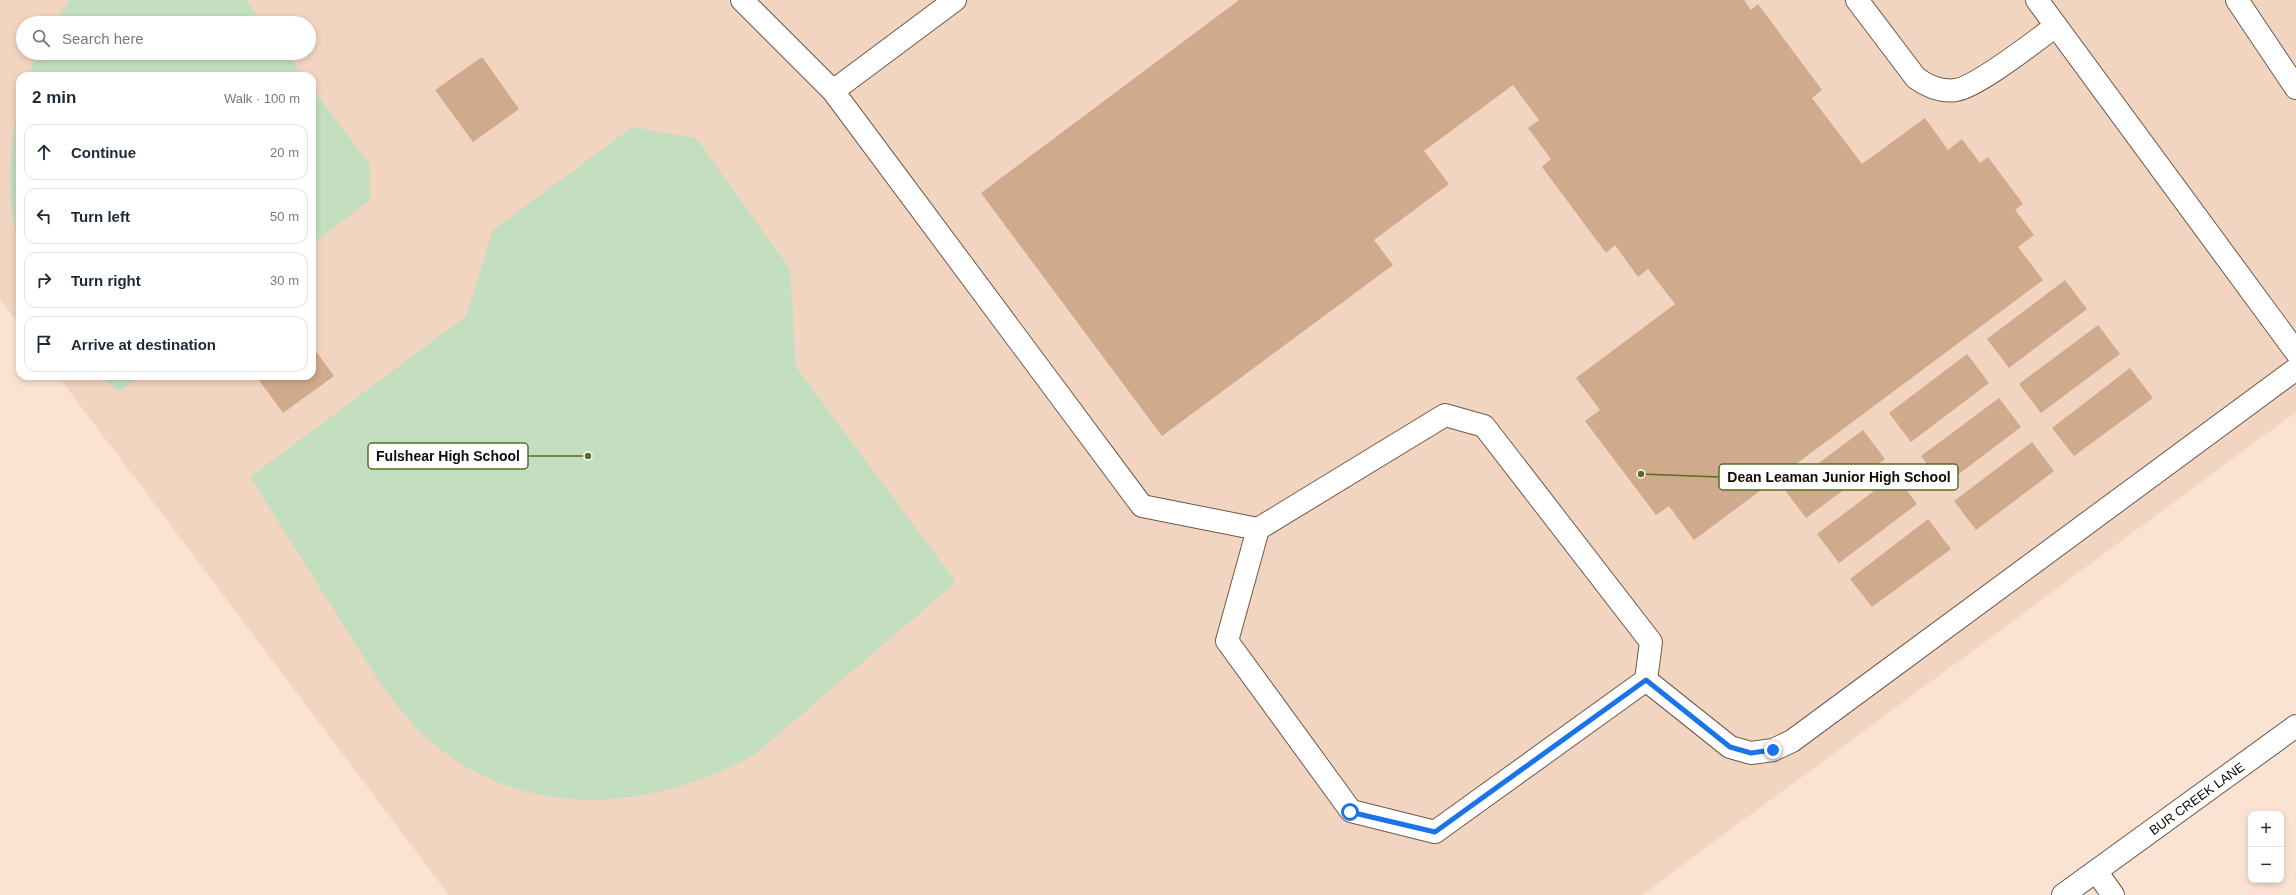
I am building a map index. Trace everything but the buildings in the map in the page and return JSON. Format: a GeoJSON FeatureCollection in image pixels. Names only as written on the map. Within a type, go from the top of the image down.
{"type":"FeatureCollection","features":[{"type":"Feature","properties":{"kind":"street"},"geometry":{"type":"LineString","coordinates":[[742,0],[833,91],[1142,506],[1258,529],[1445,415],[1484,426],[1651,642],[1646,680],[1435,832],[1350,812],[1227,641],[1258,529]]}},
{"type":"Feature","properties":{"kind":"street"},"geometry":{"type":"LineString","coordinates":[[833,91],[955,0]]}},
{"type":"Feature","properties":{"kind":"street"},"geometry":{"type":"LineString","coordinates":[[1857,0],[1916,78],[1924,84],[1936,89],[1956,90],[1977,81],[2056,26]]}},
{"type":"Feature","properties":{"kind":"street"},"geometry":{"type":"LineString","coordinates":[[2037,0],[2296,352]]}},
{"type":"Feature","properties":{"kind":"street"},"geometry":{"type":"LineString","coordinates":[[2237,0],[2296,88]]}},
{"type":"Feature","properties":{"kind":"street"},"geometry":{"type":"LineString","coordinates":[[1646,680],[1730,747],[1751,753],[1773,750],[1792,741],[2296,369]]}},
{"type":"Feature","properties":{"kind":"street","name":"BUR CREEK LANE"},"geometry":{"type":"LineString","coordinates":[[2063,895],[2296,726]]}},
{"type":"Feature","properties":{"kind":"street"},"geometry":{"type":"LineString","coordinates":[[2096,871],[2113,895]]}},
{"type":"Feature","properties":{"kind":"shaded area"},"geometry":{"type":"Polygon","coordinates":[[[0,0],[2296,0],[2296,412],[1642,895],[449,895],[61,380],[316,380],[316,72],[16,72],[16,320],[0,299],[0,0]]]}},
{"type":"Feature","properties":{"kind":"green space"},"geometry":{"type":"Polygon","coordinates":[[[70,0],[246,0],[258,16],[59,16],[70,0]]]}},
{"type":"Feature","properties":{"kind":"green space"},"geometry":{"type":"Polygon","coordinates":[[[35,60],[291,60],[300,72],[30,72],[35,60]]]}},
{"type":"Feature","properties":{"kind":"green space"},"geometry":{"type":"Polygon","coordinates":[[[316,93],[370,165],[370,200],[316,241],[316,93]]]}},
{"type":"Feature","properties":{"kind":"green space"},"geometry":{"type":"Polygon","coordinates":[[[16,118],[16,235],[12,212],[10,175],[16,118]]]}},
{"type":"Feature","properties":{"kind":"green space"},"geometry":{"type":"Polygon","coordinates":[[[632,127],[696,138],[790,269],[796,367],[956,582],[753,756],[714,774],[674,788],[633,797],[592,800],[551,797],[511,787],[473,770],[436,746],[410,722],[375,675],[250,477],[466,316],[493,230],[632,127]]]}},
{"type":"Feature","properties":{"kind":"green space"},"geometry":{"type":"Polygon","coordinates":[[[105,380],[134,380],[119,392],[105,380]]]}},
{"type":"Feature","properties":{"kind":"place","name":"Fulshear High School"},"geometry":{"type":"Point","coordinates":[588,456]}},
{"type":"Feature","properties":{"kind":"place","name":"Dean Leaman Junior High School"},"geometry":{"type":"Point","coordinates":[1641,474]}},
{"type":"Feature","properties":{"kind":"route"},"geometry":{"type":"LineString","coordinates":[[1350,812],[1435,832],[1646,680],[1716,734],[1730,747],[1751,753],[1773,750]]}}]}
